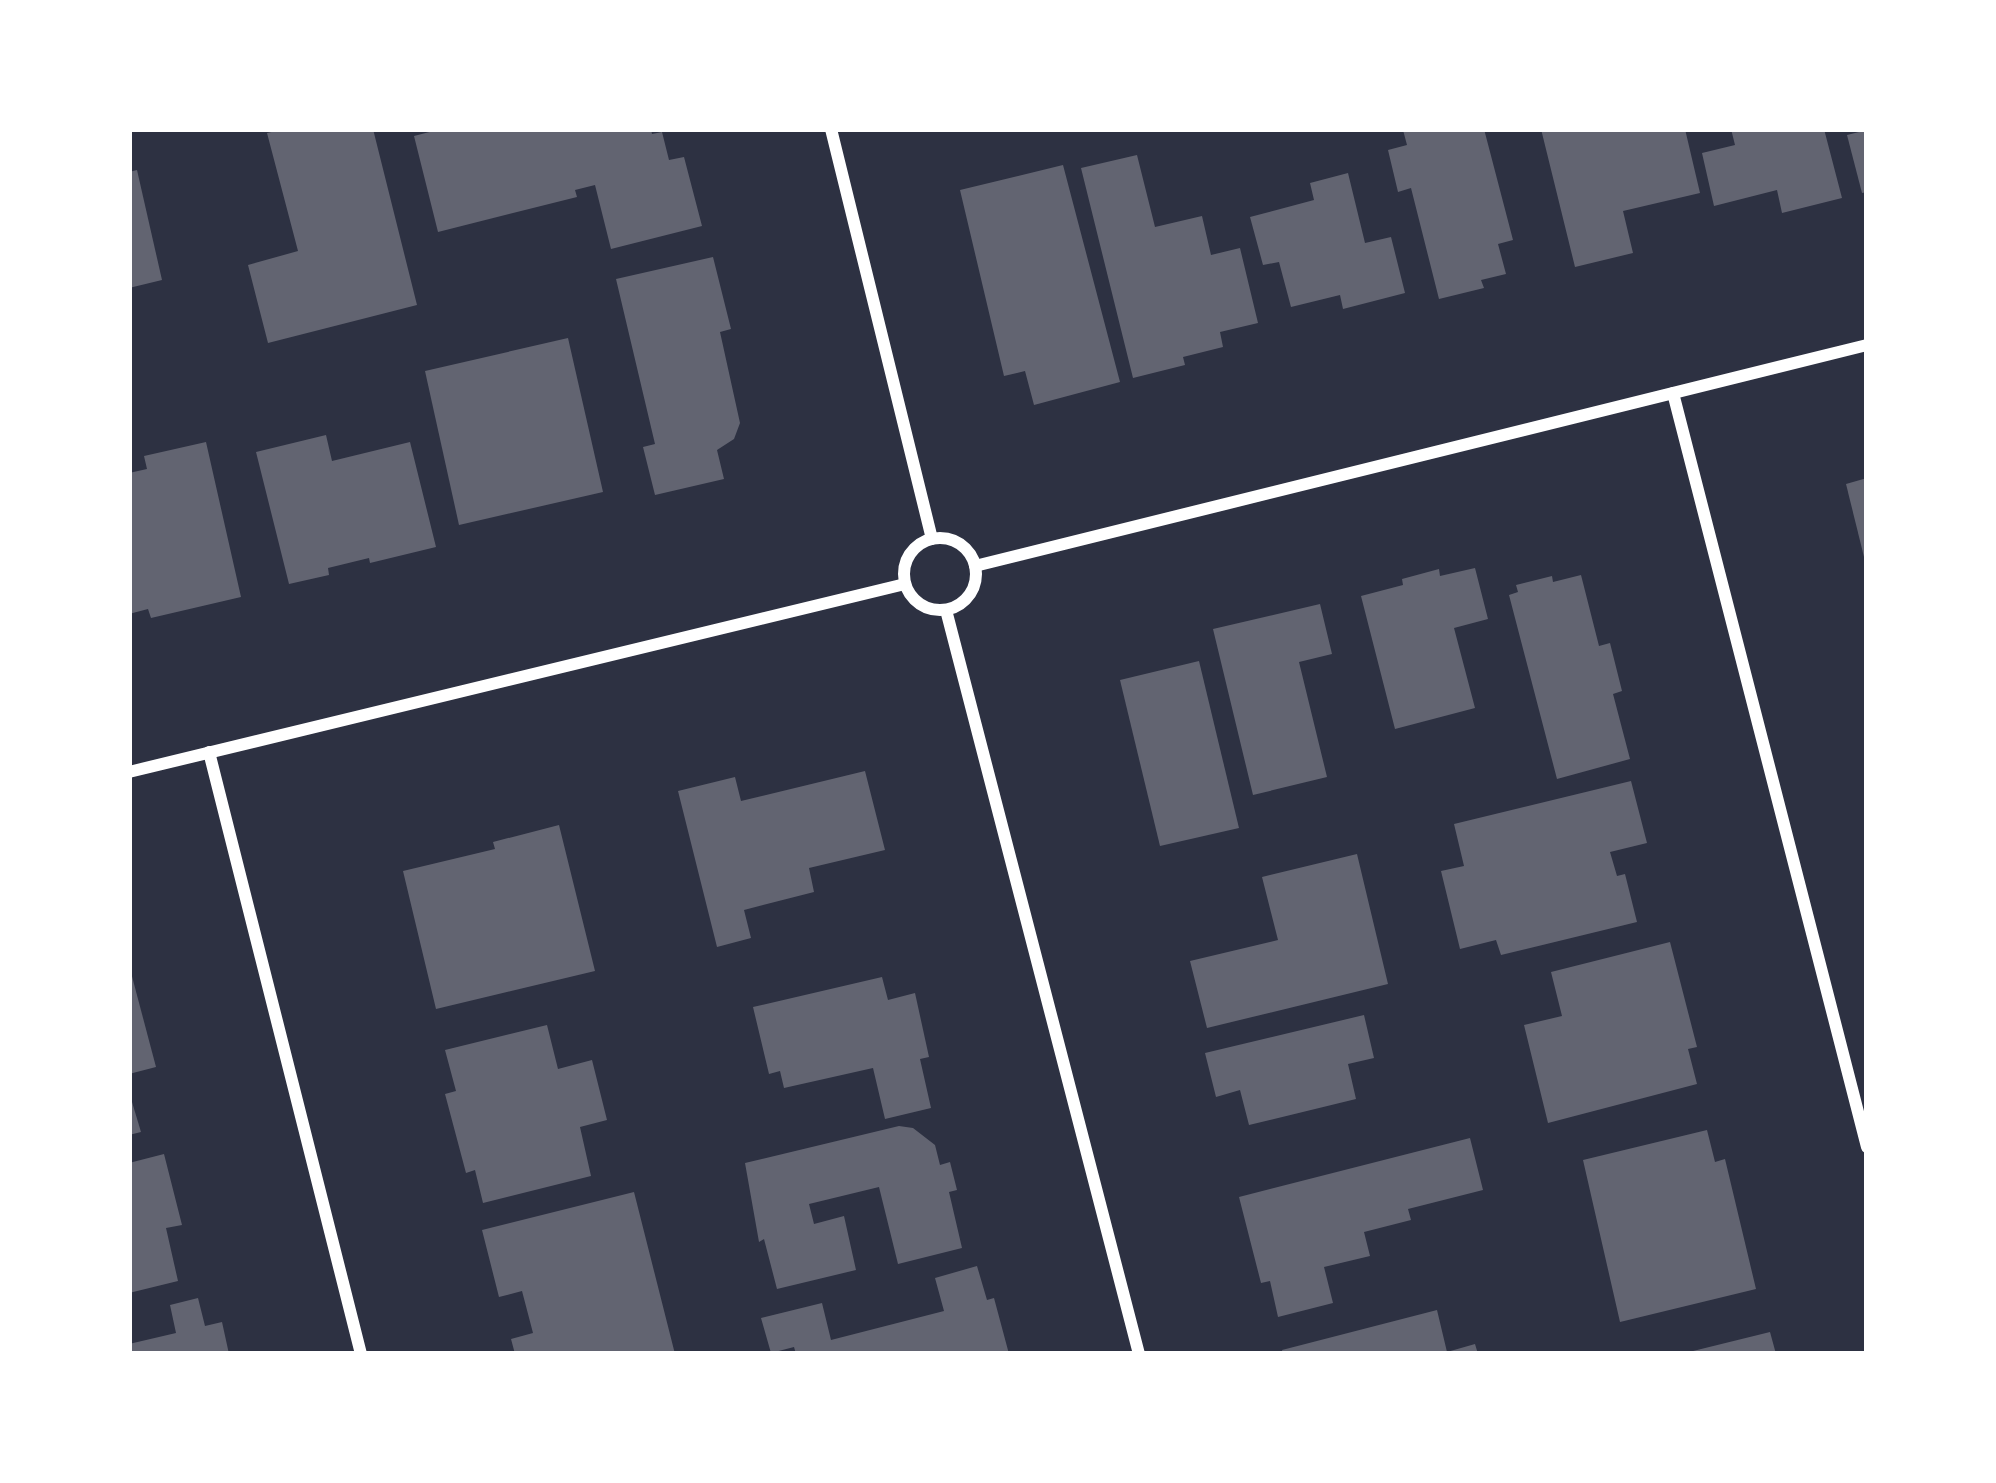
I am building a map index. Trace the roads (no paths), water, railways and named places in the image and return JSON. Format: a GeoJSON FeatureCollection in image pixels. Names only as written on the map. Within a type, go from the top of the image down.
{"type":"FeatureCollection","features":[{"type":"Feature","properties":{"kind":"street"},"geometry":{"type":"LineString","coordinates":[[831,129],[932,539]]}},
{"type":"Feature","properties":{"kind":"street"},"geometry":{"type":"LineString","coordinates":[[975,566],[1867,345]]}},
{"type":"Feature","properties":{"kind":"street"},"geometry":{"type":"LineString","coordinates":[[1673,393],[1867,1147]]}},
{"type":"Feature","properties":{"kind":"street"},"geometry":{"type":"LineString","coordinates":[[949,539],[960,544],[975,566],[975,587],[969,597],[946,610],[917,603],[905,584],[907,559],[923,541],[949,539]]}},
{"type":"Feature","properties":{"kind":"street"},"geometry":{"type":"LineString","coordinates":[[129,772],[905,584]]}},
{"type":"Feature","properties":{"kind":"street"},"geometry":{"type":"LineString","coordinates":[[946,610],[1139,1354]]}},
{"type":"Feature","properties":{"kind":"street"},"geometry":{"type":"LineString","coordinates":[[208,752],[362,1354]]}}]}
